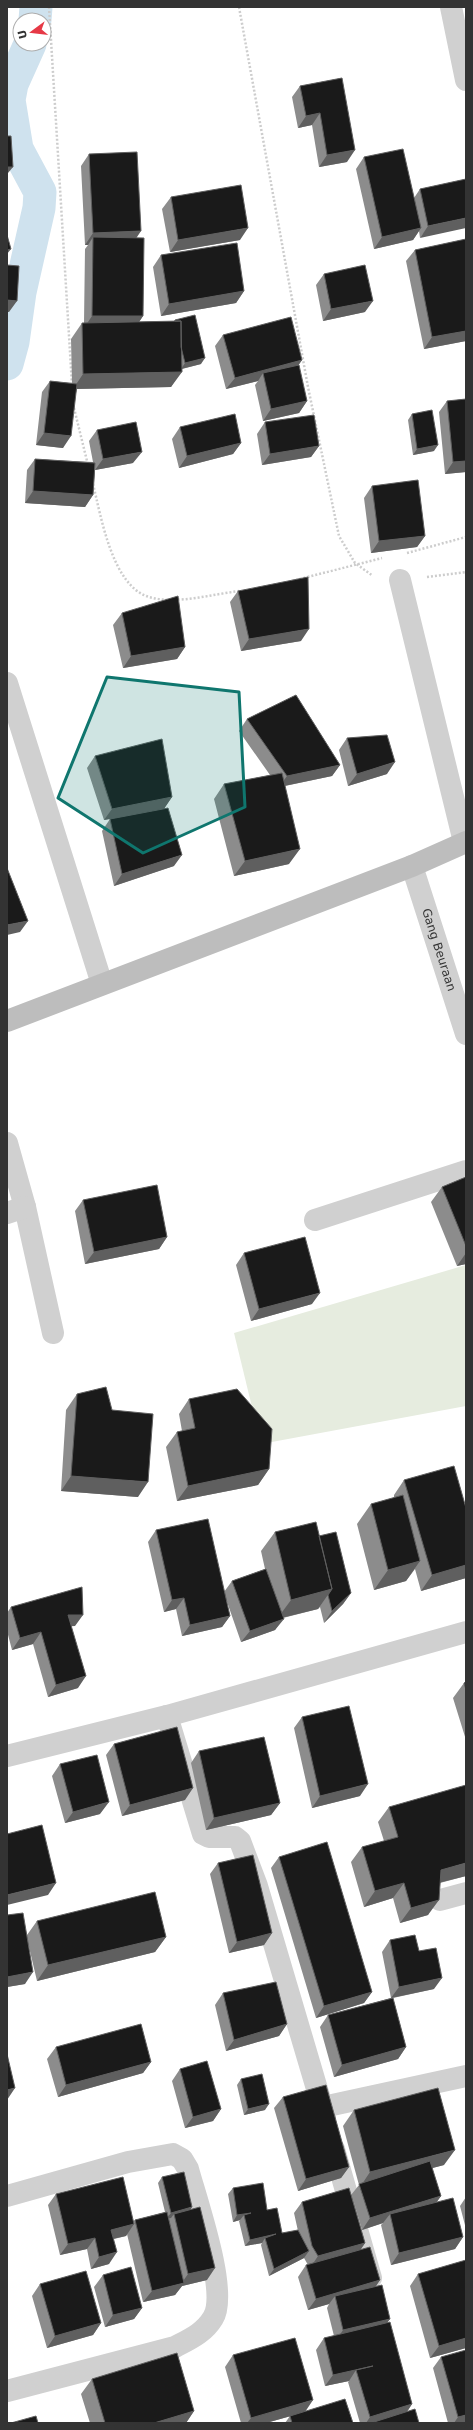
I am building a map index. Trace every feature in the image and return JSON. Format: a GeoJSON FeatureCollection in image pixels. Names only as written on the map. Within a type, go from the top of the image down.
{"type":"FeatureCollection","features":[{"type":"Feature","properties":{"kind":"main road"},"geometry":{"type":"LineString","coordinates":[[7,1021],[412,866],[465,842]]}},
{"type":"Feature","properties":{"kind":"street"},"geometry":{"type":"LineString","coordinates":[[451,7],[466,80]]}},
{"type":"Feature","properties":{"kind":"street"},"geometry":{"type":"LineString","coordinates":[[400,580],[465,842]]}},
{"type":"Feature","properties":{"kind":"street"},"geometry":{"type":"LineString","coordinates":[[7,683],[102,984]]}},
{"type":"Feature","properties":{"kind":"street","name":"Gang Beuraan"},"geometry":{"type":"LineString","coordinates":[[412,866],[466,1034]]}},
{"type":"Feature","properties":{"kind":"street"},"geometry":{"type":"LineString","coordinates":[[7,1143],[16,1210],[53,1333]]}},
{"type":"Feature","properties":{"kind":"street"},"geometry":{"type":"LineString","coordinates":[[315,1220],[466,1171]]}},
{"type":"Feature","properties":{"kind":"street"},"geometry":{"type":"LineString","coordinates":[[7,1756],[167,1716],[466,1632]]}},
{"type":"Feature","properties":{"kind":"street"},"geometry":{"type":"LineString","coordinates":[[167,1716],[203,1834],[209,1836],[235,1837],[240,1840],[257,1886],[323,2107],[377,2300]]}},
{"type":"Feature","properties":{"kind":"street"},"geometry":{"type":"LineString","coordinates":[[440,1900],[466,1893]]}},
{"type":"Feature","properties":{"kind":"street"},"geometry":{"type":"LineString","coordinates":[[323,2107],[466,2076]]}},
{"type":"Feature","properties":{"kind":"street"},"geometry":{"type":"LineString","coordinates":[[7,2196],[128,2162],[173,2154],[182,2159],[188,2169],[217,2275],[218,2298],[214,2317],[199,2335],[175,2347],[7,2391]]}},
{"type":"Feature","properties":{"kind":"path"},"geometry":{"type":"LineString","coordinates":[[49,7],[72,388]]}},
{"type":"Feature","properties":{"kind":"path"},"geometry":{"type":"LineString","coordinates":[[239,7],[311,402],[339,536],[355,563],[375,578],[400,580],[466,572]]}},
{"type":"Feature","properties":{"kind":"path"},"geometry":{"type":"LineString","coordinates":[[73,404],[90,472]]}},
{"type":"Feature","properties":{"kind":"path"},"geometry":{"type":"LineString","coordinates":[[92,480],[112,555],[128,582],[148,597],[172,599],[247,590]]}},
{"type":"Feature","properties":{"kind":"path"},"geometry":{"type":"LineString","coordinates":[[402,554],[466,537]]}},
{"type":"Feature","properties":{"kind":"path"},"geometry":{"type":"LineString","coordinates":[[291,581],[355,563],[386,557]]}},
{"type":"Feature","properties":{"kind":"highlighted area"},"geometry":{"type":"Polygon","coordinates":[[[107,677],[239,692],[245,807],[143,853],[58,798],[107,677]]]}},
{"type":"Feature","properties":{"kind":"shaded area"},"geometry":{"type":"Polygon","coordinates":[[[466,1265],[466,1406],[261,1444],[234,1333],[466,1265]]]}},
{"type":"Feature","properties":{"kind":"building"},"geometry":{"type":"Polygon","coordinates":[[[342,78],[355,150],[327,155],[320,113],[306,116],[300,86],[342,78]]]}},
{"type":"Feature","properties":{"kind":"building"},"geometry":{"type":"Polygon","coordinates":[[[7,136],[11,136],[13,167],[7,167],[7,136]]]}},
{"type":"Feature","properties":{"kind":"building"},"geometry":{"type":"Polygon","coordinates":[[[403,149],[421,228],[382,237],[364,157],[403,149]]]}},
{"type":"Feature","properties":{"kind":"building"},"geometry":{"type":"Polygon","coordinates":[[[137,152],[141,231],[93,233],[89,154],[137,152]]]}},
{"type":"Feature","properties":{"kind":"building"},"geometry":{"type":"Polygon","coordinates":[[[466,179],[466,218],[428,226],[420,189],[466,179]]]}},
{"type":"Feature","properties":{"kind":"building"},"geometry":{"type":"Polygon","coordinates":[[[241,185],[248,228],[178,240],[171,197],[241,185]]]}},
{"type":"Feature","properties":{"kind":"building"},"geometry":{"type":"Polygon","coordinates":[[[7,235],[11,249],[7,250],[7,235]]]}},
{"type":"Feature","properties":{"kind":"building"},"geometry":{"type":"Polygon","coordinates":[[[93,237],[144,238],[143,316],[92,316],[93,237]]]}},
{"type":"Feature","properties":{"kind":"building"},"geometry":{"type":"Polygon","coordinates":[[[466,239],[466,331],[432,337],[415,250],[466,239]]]}},
{"type":"Feature","properties":{"kind":"building"},"geometry":{"type":"Polygon","coordinates":[[[237,243],[244,291],[169,304],[161,255],[237,243]]]}},
{"type":"Feature","properties":{"kind":"building"},"geometry":{"type":"Polygon","coordinates":[[[7,265],[19,266],[17,301],[7,300],[7,265]]]}},
{"type":"Feature","properties":{"kind":"building"},"geometry":{"type":"Polygon","coordinates":[[[365,265],[373,301],[331,309],[324,274],[365,265]]]}},
{"type":"Feature","properties":{"kind":"building"},"geometry":{"type":"Polygon","coordinates":[[[195,315],[205,358],[185,363],[181,347],[181,321],[175,320],[195,315]]]}},
{"type":"Feature","properties":{"kind":"building"},"geometry":{"type":"Polygon","coordinates":[[[291,317],[302,360],[235,378],[223,335],[291,317]]]}},
{"type":"Feature","properties":{"kind":"building"},"geometry":{"type":"Polygon","coordinates":[[[181,321],[182,372],[83,374],[82,323],[181,321]]]}},
{"type":"Feature","properties":{"kind":"building"},"geometry":{"type":"Polygon","coordinates":[[[299,365],[307,401],[271,409],[263,373],[299,365]]]}},
{"type":"Feature","properties":{"kind":"building"},"geometry":{"type":"Polygon","coordinates":[[[50,381],[77,384],[71,436],[44,433],[50,381]]]}},
{"type":"Feature","properties":{"kind":"building"},"geometry":{"type":"Polygon","coordinates":[[[466,399],[466,461],[453,462],[447,401],[466,399]]]}},
{"type":"Feature","properties":{"kind":"building"},"geometry":{"type":"Polygon","coordinates":[[[432,410],[438,445],[417,449],[412,414],[432,410]]]}},
{"type":"Feature","properties":{"kind":"building"},"geometry":{"type":"Polygon","coordinates":[[[235,414],[241,443],[187,456],[180,427],[235,414]]]}},
{"type":"Feature","properties":{"kind":"building"},"geometry":{"type":"Polygon","coordinates":[[[314,415],[319,446],[270,454],[265,422],[314,415]]]}},
{"type":"Feature","properties":{"kind":"building"},"geometry":{"type":"Polygon","coordinates":[[[136,422],[142,452],[103,459],[97,430],[136,422]]]}},
{"type":"Feature","properties":{"kind":"building"},"geometry":{"type":"Polygon","coordinates":[[[35,459],[95,463],[93,495],[33,491],[35,459]]]}},
{"type":"Feature","properties":{"kind":"building"},"geometry":{"type":"Polygon","coordinates":[[[418,480],[425,536],[379,541],[372,486],[418,480]]]}},
{"type":"Feature","properties":{"kind":"building"},"geometry":{"type":"Polygon","coordinates":[[[308,577],[309,629],[249,639],[238,591],[308,577]]]}},
{"type":"Feature","properties":{"kind":"building"},"geometry":{"type":"Polygon","coordinates":[[[178,596],[185,647],[131,656],[122,613],[178,596]]]}},
{"type":"Feature","properties":{"kind":"building"},"geometry":{"type":"Polygon","coordinates":[[[296,695],[340,765],[287,776],[247,719],[296,695]]]}},
{"type":"Feature","properties":{"kind":"building"},"geometry":{"type":"Polygon","coordinates":[[[387,735],[395,762],[357,774],[347,738],[387,735]]]}},
{"type":"Feature","properties":{"kind":"building"},"geometry":{"type":"Polygon","coordinates":[[[162,739],[172,797],[112,809],[95,756],[162,739]]]}},
{"type":"Feature","properties":{"kind":"building"},"geometry":{"type":"Polygon","coordinates":[[[282,773],[300,849],[245,861],[224,784],[282,773]]]}},
{"type":"Feature","properties":{"kind":"building"},"geometry":{"type":"Polygon","coordinates":[[[168,808],[182,855],[122,874],[110,819],[168,808]]]}},
{"type":"Feature","properties":{"kind":"building"},"geometry":{"type":"Polygon","coordinates":[[[7,868],[28,921],[7,925],[7,868]]]}},
{"type":"Feature","properties":{"kind":"building"},"geometry":{"type":"Polygon","coordinates":[[[466,1177],[466,1246],[442,1187],[466,1177]]]}},
{"type":"Feature","properties":{"kind":"building"},"geometry":{"type":"Polygon","coordinates":[[[157,1185],[167,1237],[94,1252],[83,1200],[157,1185]]]}},
{"type":"Feature","properties":{"kind":"building"},"geometry":{"type":"Polygon","coordinates":[[[305,1237],[320,1293],[259,1309],[244,1253],[305,1237]]]}},
{"type":"Feature","properties":{"kind":"building"},"geometry":{"type":"Polygon","coordinates":[[[106,1387],[112,1410],[153,1414],[148,1482],[71,1476],[77,1394],[106,1387]]]}},
{"type":"Feature","properties":{"kind":"building"},"geometry":{"type":"Polygon","coordinates":[[[237,1389],[272,1429],[269,1469],[188,1486],[177,1432],[195,1428],[189,1399],[237,1389]]]}},
{"type":"Feature","properties":{"kind":"building"},"geometry":{"type":"Polygon","coordinates":[[[454,1466],[466,1508],[466,1565],[432,1575],[404,1480],[454,1466]]]}},
{"type":"Feature","properties":{"kind":"building"},"geometry":{"type":"Polygon","coordinates":[[[403,1495],[420,1561],[388,1570],[371,1504],[403,1495]]]}},
{"type":"Feature","properties":{"kind":"building"},"geometry":{"type":"Polygon","coordinates":[[[208,1519],[230,1616],[190,1625],[184,1598],[172,1600],[156,1530],[208,1519]]]}},
{"type":"Feature","properties":{"kind":"building"},"geometry":{"type":"Polygon","coordinates":[[[316,1522],[332,1589],[291,1600],[275,1532],[316,1522]]]}},
{"type":"Feature","properties":{"kind":"building"},"geometry":{"type":"Polygon","coordinates":[[[336,1532],[351,1593],[332,1611],[328,1595],[332,1589],[319,1536],[336,1532]]]}},
{"type":"Feature","properties":{"kind":"building"},"geometry":{"type":"Polygon","coordinates":[[[266,1569],[284,1619],[250,1631],[232,1581],[266,1569]]]}},
{"type":"Feature","properties":{"kind":"building"},"geometry":{"type":"Polygon","coordinates":[[[82,1587],[83,1615],[68,1615],[86,1676],[56,1685],[41,1632],[20,1638],[11,1607],[82,1587]]]}},
{"type":"Feature","properties":{"kind":"building"},"geometry":{"type":"Polygon","coordinates":[[[349,1706],[368,1784],[320,1796],[302,1717],[349,1706]]]}},
{"type":"Feature","properties":{"kind":"building"},"geometry":{"type":"Polygon","coordinates":[[[177,1727],[193,1788],[130,1805],[114,1744],[177,1727]]]}},
{"type":"Feature","properties":{"kind":"building"},"geometry":{"type":"Polygon","coordinates":[[[264,1737],[280,1803],[214,1818],[199,1751],[264,1737]]]}},
{"type":"Feature","properties":{"kind":"building"},"geometry":{"type":"Polygon","coordinates":[[[97,1755],[109,1802],[73,1812],[60,1764],[97,1755]]]}},
{"type":"Feature","properties":{"kind":"building"},"geometry":{"type":"Polygon","coordinates":[[[466,1785],[466,1863],[441,1870],[439,1900],[411,1908],[404,1883],[375,1891],[362,1847],[398,1837],[389,1807],[466,1785]]]}},
{"type":"Feature","properties":{"kind":"building"},"geometry":{"type":"Polygon","coordinates":[[[42,1825],[56,1883],[7,1895],[7,1834],[42,1825]]]}},
{"type":"Feature","properties":{"kind":"building"},"geometry":{"type":"Polygon","coordinates":[[[327,1842],[372,1992],[324,2006],[279,1857],[327,1842]]]}},
{"type":"Feature","properties":{"kind":"building"},"geometry":{"type":"Polygon","coordinates":[[[253,1855],[272,1933],[237,1942],[218,1863],[253,1855]]]}},
{"type":"Feature","properties":{"kind":"building"},"geometry":{"type":"Polygon","coordinates":[[[155,1892],[166,1937],[48,1965],[37,1921],[155,1892]]]}},
{"type":"Feature","properties":{"kind":"building"},"geometry":{"type":"Polygon","coordinates":[[[23,1913],[33,1972],[7,1977],[7,1915],[23,1913]]]}},
{"type":"Feature","properties":{"kind":"building"},"geometry":{"type":"Polygon","coordinates":[[[415,1935],[419,1951],[436,1948],[442,1978],[399,1987],[390,1940],[415,1935]]]}},
{"type":"Feature","properties":{"kind":"building"},"geometry":{"type":"Polygon","coordinates":[[[276,1982],[287,2024],[234,2040],[223,1993],[276,1982]]]}},
{"type":"Feature","properties":{"kind":"building"},"geometry":{"type":"Polygon","coordinates":[[[393,1998],[406,2047],[342,2065],[328,2015],[393,1998]]]}},
{"type":"Feature","properties":{"kind":"building"},"geometry":{"type":"Polygon","coordinates":[[[141,2024],[151,2062],[66,2085],[56,2047],[141,2024]]]}},
{"type":"Feature","properties":{"kind":"building"},"geometry":{"type":"Polygon","coordinates":[[[7,2054],[15,2088],[7,2090],[7,2054]]]}},
{"type":"Feature","properties":{"kind":"building"},"geometry":{"type":"Polygon","coordinates":[[[207,2061],[221,2109],[193,2117],[180,2069],[207,2061]]]}},
{"type":"Feature","properties":{"kind":"building"},"geometry":{"type":"Polygon","coordinates":[[[262,2074],[269,2104],[248,2109],[241,2079],[262,2074]]]}},
{"type":"Feature","properties":{"kind":"building"},"geometry":{"type":"Polygon","coordinates":[[[326,2085],[349,2167],[306,2179],[283,2097],[326,2085]]]}},
{"type":"Feature","properties":{"kind":"building"},"geometry":{"type":"Polygon","coordinates":[[[438,2088],[455,2150],[370,2172],[354,2110],[438,2088]]]}},
{"type":"Feature","properties":{"kind":"building"},"geometry":{"type":"Polygon","coordinates":[[[430,2161],[441,2196],[370,2218],[359,2184],[430,2161]]]}},
{"type":"Feature","properties":{"kind":"building"},"geometry":{"type":"Polygon","coordinates":[[[184,2172],[192,2207],[171,2213],[162,2177],[184,2172]]]}},
{"type":"Feature","properties":{"kind":"building"},"geometry":{"type":"Polygon","coordinates":[[[123,2177],[134,2224],[111,2230],[117,2252],[99,2257],[95,2238],[68,2244],[56,2194],[123,2177]]]}},
{"type":"Feature","properties":{"kind":"building"},"geometry":{"type":"Polygon","coordinates":[[[263,2183],[267,2210],[277,2208],[282,2233],[298,2230],[309,2251],[274,2269],[265,2238],[276,2234],[250,2240],[244,2215],[251,2213],[237,2215],[233,2188],[263,2183]]]}},
{"type":"Feature","properties":{"kind":"building"},"geometry":{"type":"Polygon","coordinates":[[[349,2188],[365,2243],[318,2256],[312,2246],[302,2202],[349,2188]]]}},
{"type":"Feature","properties":{"kind":"building"},"geometry":{"type":"Polygon","coordinates":[[[453,2198],[463,2237],[399,2253],[390,2214],[453,2198]]]}},
{"type":"Feature","properties":{"kind":"building"},"geometry":{"type":"Polygon","coordinates":[[[200,2207],[215,2268],[188,2274],[174,2214],[200,2207]]]}},
{"type":"Feature","properties":{"kind":"building"},"geometry":{"type":"Polygon","coordinates":[[[167,2212],[184,2283],[152,2291],[135,2220],[167,2212]]]}},
{"type":"Feature","properties":{"kind":"building"},"geometry":{"type":"Polygon","coordinates":[[[370,2247],[380,2280],[316,2299],[306,2265],[370,2247]]]}},
{"type":"Feature","properties":{"kind":"building"},"geometry":{"type":"Polygon","coordinates":[[[466,2260],[466,2338],[439,2346],[418,2274],[466,2260]]]}},
{"type":"Feature","properties":{"kind":"building"},"geometry":{"type":"Polygon","coordinates":[[[131,2267],[142,2308],[113,2315],[103,2275],[131,2267]]]}},
{"type":"Feature","properties":{"kind":"building"},"geometry":{"type":"Polygon","coordinates":[[[86,2271],[101,2323],[55,2336],[40,2284],[86,2271]]]}},
{"type":"Feature","properties":{"kind":"building"},"geometry":{"type":"Polygon","coordinates":[[[382,2285],[390,2319],[343,2330],[335,2296],[382,2285]]]}},
{"type":"Feature","properties":{"kind":"building"},"geometry":{"type":"Polygon","coordinates":[[[390,2322],[412,2404],[370,2417],[356,2370],[373,2366],[333,2375],[324,2338],[390,2322]]]}},
{"type":"Feature","properties":{"kind":"building"},"geometry":{"type":"Polygon","coordinates":[[[295,2338],[313,2400],[251,2418],[233,2355],[295,2338]]]}},
{"type":"Feature","properties":{"kind":"building"},"geometry":{"type":"Polygon","coordinates":[[[466,2350],[466,2415],[458,2417],[441,2357],[466,2350]]]}},
{"type":"Feature","properties":{"kind":"building"},"geometry":{"type":"Polygon","coordinates":[[[177,2353],[194,2411],[154,2423],[105,2423],[92,2379],[177,2353]]]}},
{"type":"Feature","properties":{"kind":"building"},"geometry":{"type":"Polygon","coordinates":[[[345,2399],[353,2423],[292,2423],[290,2416],[345,2399]]]}},
{"type":"Feature","properties":{"kind":"building"},"geometry":{"type":"Polygon","coordinates":[[[415,2409],[419,2423],[371,2423],[415,2409]]]}},
{"type":"Feature","properties":{"kind":"building"},"geometry":{"type":"Polygon","coordinates":[[[36,2416],[38,2423],[11,2423],[36,2416]]]}},
{"type":"Feature","properties":{"kind":"waterway"},"geometry":{"type":"LineString","coordinates":[[36,7],[36,12]]}},
{"type":"Feature","properties":{"kind":"waterway"},"geometry":{"type":"LineString","coordinates":[[7,364],[13,342],[20,292],[39,208],[40,192],[17,149],[9,100],[12,84],[26,52]]}}]}
